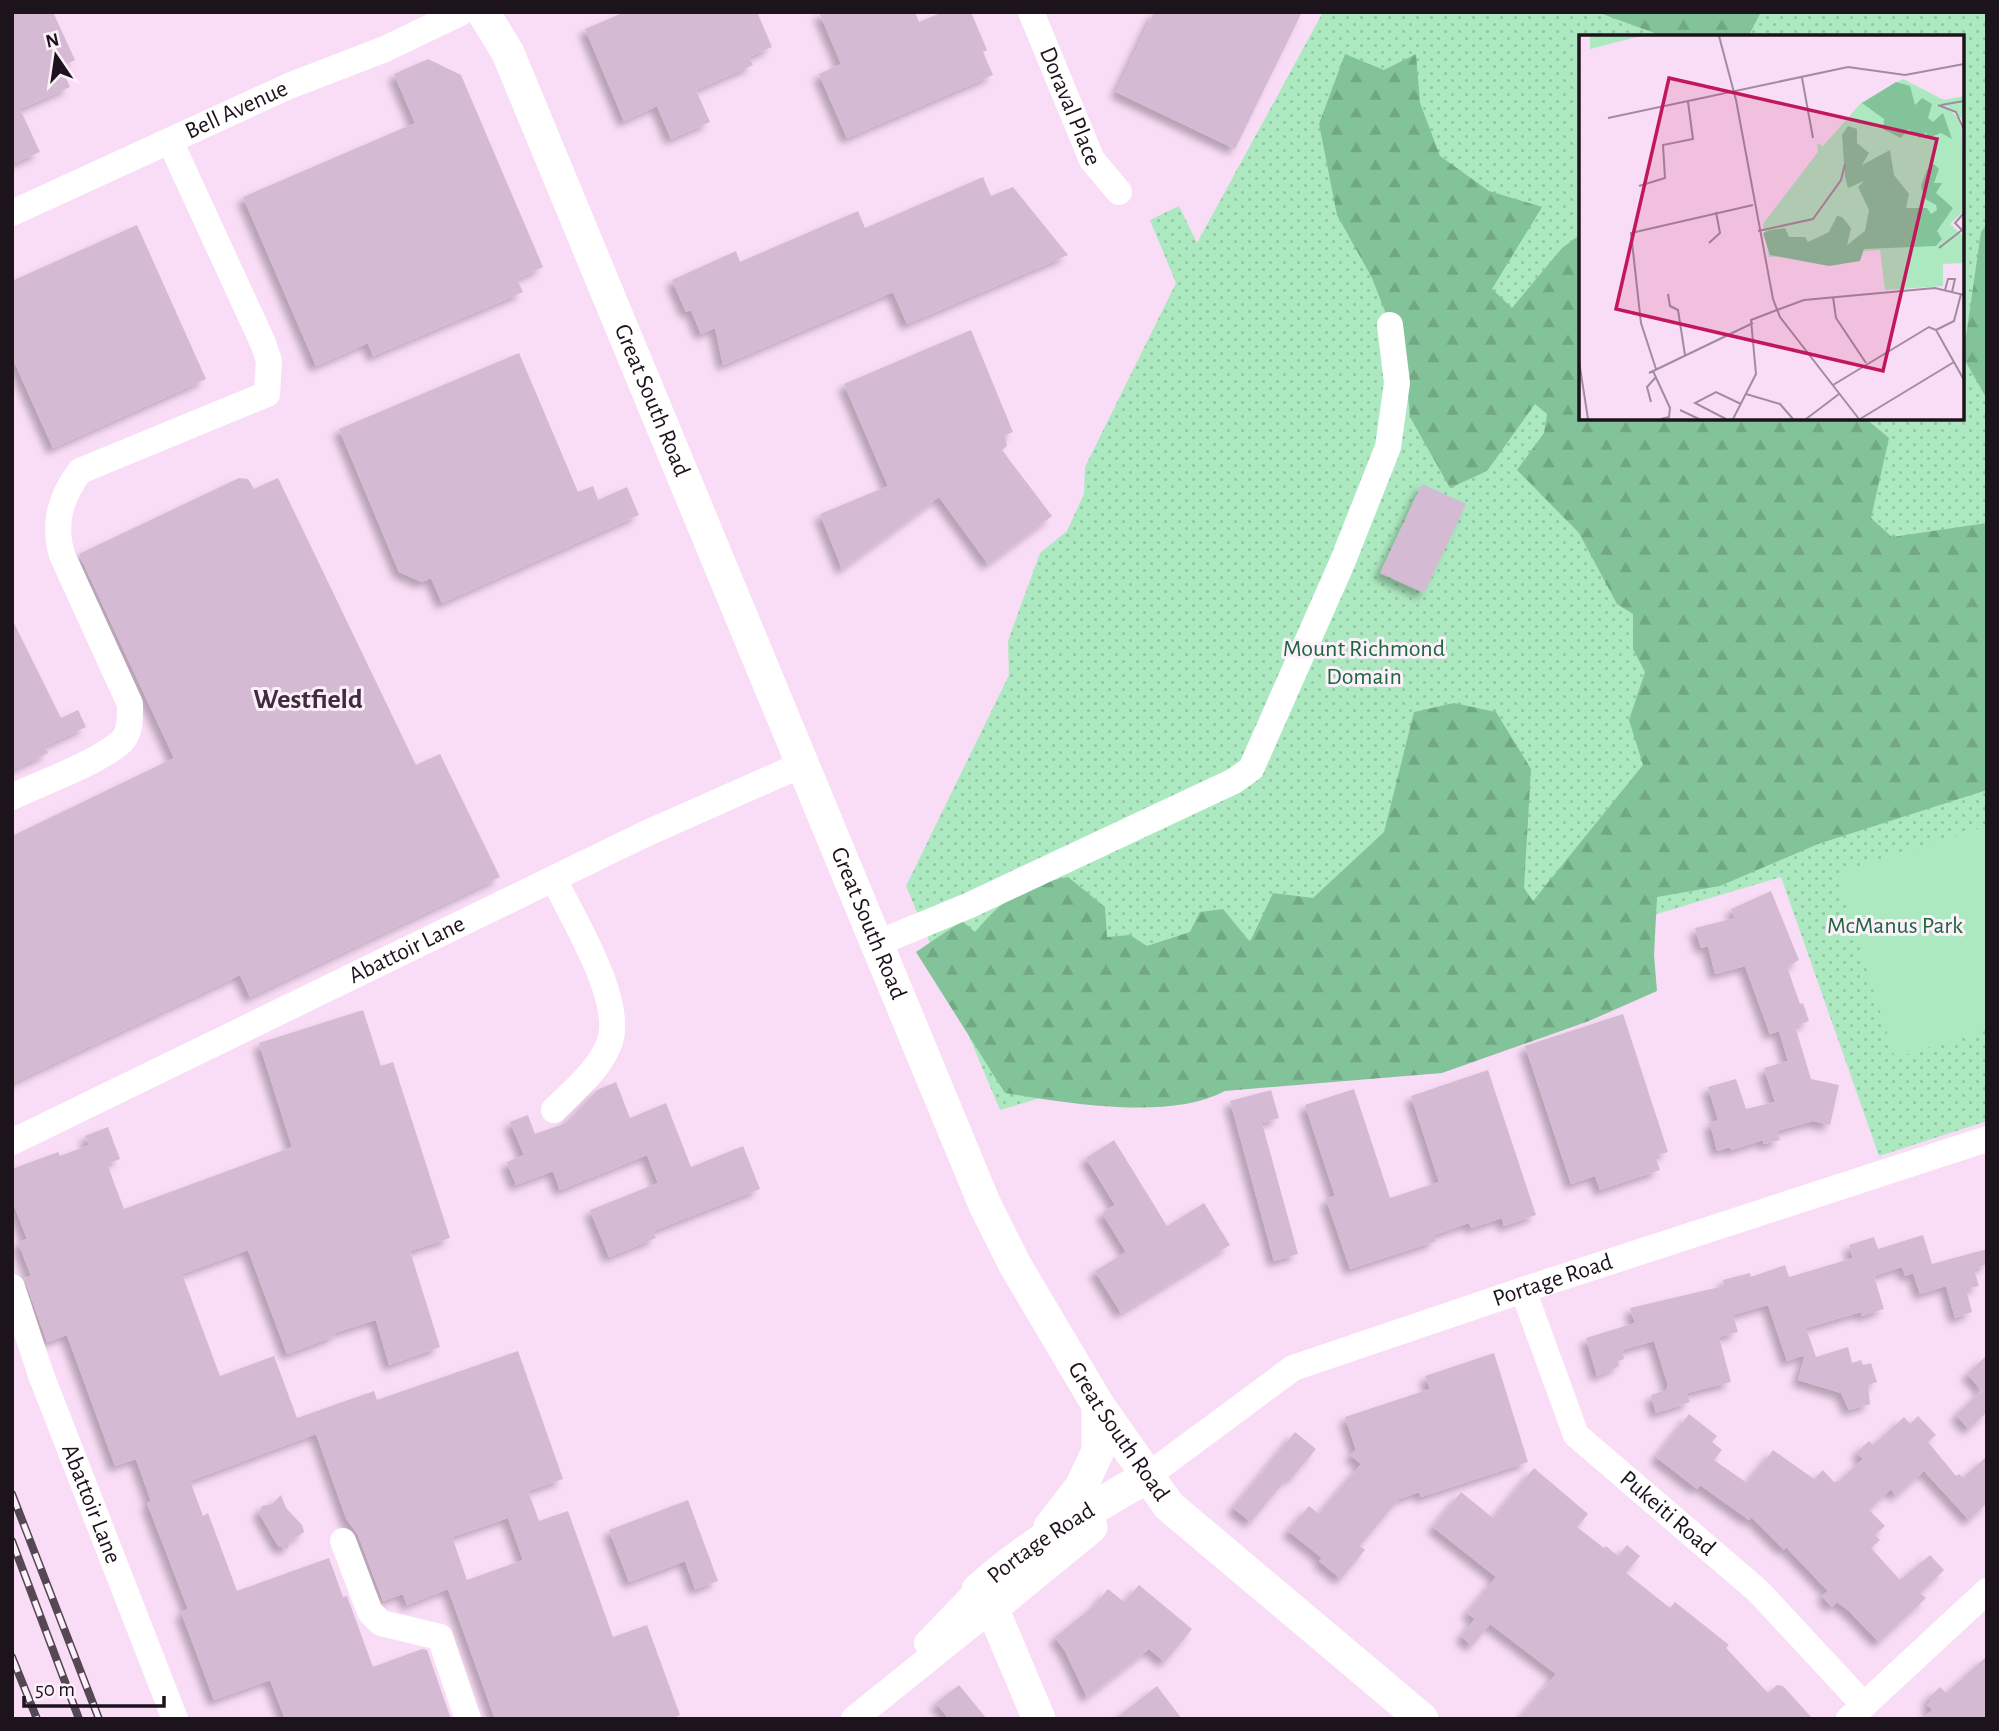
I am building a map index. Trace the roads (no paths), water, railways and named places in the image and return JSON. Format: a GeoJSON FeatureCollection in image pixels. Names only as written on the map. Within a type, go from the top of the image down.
{"type":"FeatureCollection","features":[{"type":"Feature","properties":{"kind":"main road","name":"Great South Road"},"geometry":{"type":"LineString","coordinates":[[483,12],[513,65],[985,1205],[1022,1277],[1098,1405],[1146,1476],[1177,1515],[1422,1719]]}},
{"type":"Feature","properties":{"kind":"main road"},"geometry":{"type":"LineString","coordinates":[[1015,1660],[1014,1621],[1018,1607],[1098,1451],[1098,1405]]}},
{"type":"Feature","properties":{"kind":"main road","name":"Portage Road"},"geometry":{"type":"LineString","coordinates":[[985,1599],[1146,1476]]}},
{"type":"Feature","properties":{"kind":"main road"},"geometry":{"type":"LineString","coordinates":[[985,1599],[1015,1660],[1039,1719]]}},
{"type":"Feature","properties":{"kind":"street","name":"Bell Avenue"},"geometry":{"type":"LineString","coordinates":[[12,213],[289,86],[385,49],[462,12]]}},
{"type":"Feature","properties":{"kind":"street","name":"Doraval Place"},"geometry":{"type":"LineString","coordinates":[[1031,12],[1092,160],[1119,192]]}},
{"type":"Feature","properties":{"kind":"street"},"geometry":{"type":"LineString","coordinates":[[12,797],[102,754],[124,740],[131,721],[130,704],[57,538],[64,493],[80,471],[267,394],[269,361],[263,343],[170,141]]}},
{"type":"Feature","properties":{"kind":"street"},"geometry":{"type":"LineString","coordinates":[[878,943],[970,905],[1234,781],[1251,769],[1342,563],[1388,447],[1397,383],[1390,325]]}},
{"type":"Feature","properties":{"kind":"street","name":"Abattoir Lane"},"geometry":{"type":"LineString","coordinates":[[12,1142],[554,879],[803,764]]}},
{"type":"Feature","properties":{"kind":"street"},"geometry":{"type":"LineString","coordinates":[[554,879],[607,990],[613,1018],[610,1042],[600,1061],[554,1110]]}},
{"type":"Feature","properties":{"kind":"street","name":"Portage Road"},"geometry":{"type":"LineString","coordinates":[[1146,1476],[1293,1368],[1987,1139]]}},
{"type":"Feature","properties":{"kind":"street","name":"Abattoir Lane"},"geometry":{"type":"LineString","coordinates":[[12,1287],[41,1375],[175,1719]]}},
{"type":"Feature","properties":{"kind":"street","name":"Pukeiti Road"},"geometry":{"type":"LineString","coordinates":[[1523,1290],[1576,1436],[1758,1591],[1857,1712]]}},
{"type":"Feature","properties":{"kind":"street"},"geometry":{"type":"LineString","coordinates":[[343,1541],[370,1612],[381,1623],[440,1637],[468,1719]]}},
{"type":"Feature","properties":{"kind":"street"},"geometry":{"type":"LineString","coordinates":[[1857,1712],[1987,1591]]}},
{"type":"Feature","properties":{"kind":"street","name":"Portage Road"},"geometry":{"type":"LineString","coordinates":[[854,1719],[895,1687],[985,1599]]}},
{"type":"Feature","properties":{"kind":"railway"},"geometry":{"type":"LineString","coordinates":[[12,1494],[99,1719]]}},
{"type":"Feature","properties":{"kind":"railway"},"geometry":{"type":"LineString","coordinates":[[12,1541],[79,1719]]}},
{"type":"Feature","properties":{"kind":"railway"},"geometry":{"type":"LineString","coordinates":[[12,1657],[37,1719]]}},
{"type":"Feature","properties":{"kind":"district","name":"Westfield"},"geometry":{"type":"Point","coordinates":[308,700]}},
{"type":"Feature","properties":{"kind":"park label","name":"Mount Richmond Domain"},"geometry":{"type":"Point","coordinates":[1364,663]}},
{"type":"Feature","properties":{"kind":"park label","name":"McManus Park"},"geometry":{"type":"Point","coordinates":[1895,926]}}]}
